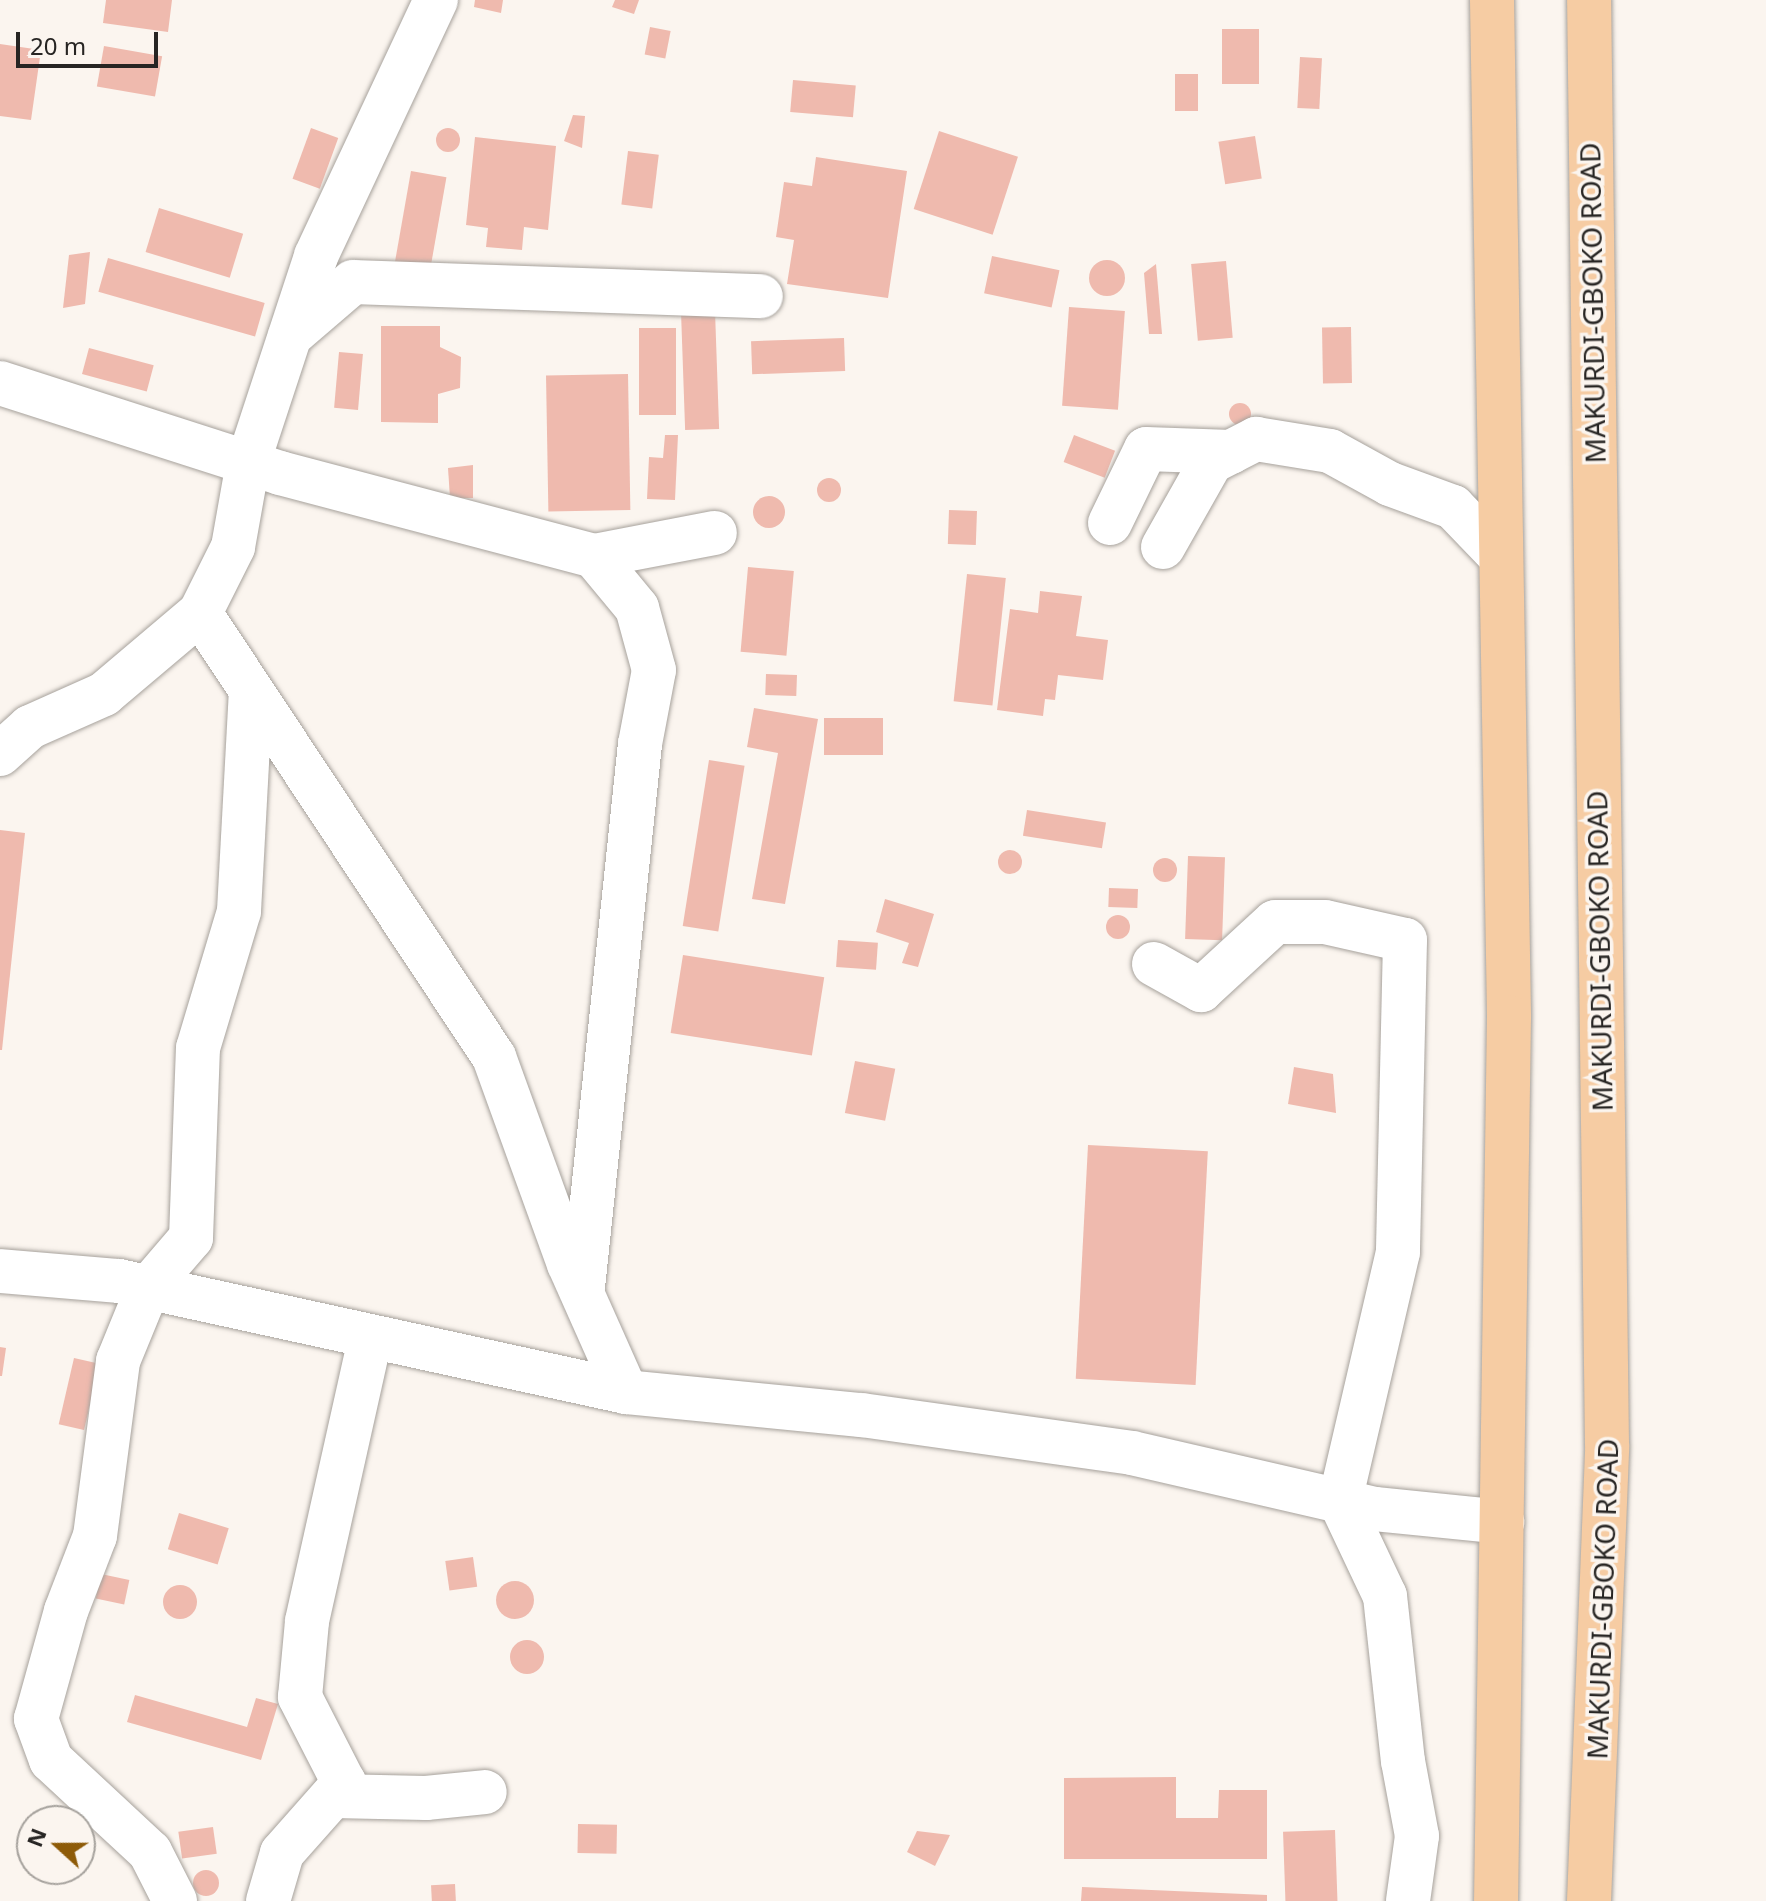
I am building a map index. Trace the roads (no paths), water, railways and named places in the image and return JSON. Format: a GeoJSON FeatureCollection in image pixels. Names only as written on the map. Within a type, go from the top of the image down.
{"type":"FeatureCollection","features":[{"type":"Feature","properties":{"kind":"main road"},"geometry":{"type":"LineString","coordinates":[[1492,0],[1509,1017],[1496,1901]]}},
{"type":"Feature","properties":{"kind":"main road","name":"MAKURDI-GBOKO ROAD"},"geometry":{"type":"LineString","coordinates":[[1589,0],[1607,1445],[1589,1901]]}},
{"type":"Feature","properties":{"kind":"street"},"geometry":{"type":"LineString","coordinates":[[0,754],[30,727],[104,694],[200,613],[233,547],[248,463],[316,256],[424,4]]}},
{"type":"Feature","properties":{"kind":"street"},"geometry":{"type":"LineString","coordinates":[[290,336],[353,282],[761,296]]}},
{"type":"Feature","properties":{"kind":"street"},"geometry":{"type":"LineString","coordinates":[[0,383],[248,463],[594,556],[715,533]]}},
{"type":"Feature","properties":{"kind":"street"},"geometry":{"type":"LineString","coordinates":[[1163,547],[1211,462],[1256,439],[1330,451],[1390,484],[1453,507],[1499,555]]}},
{"type":"Feature","properties":{"kind":"street"},"geometry":{"type":"LineString","coordinates":[[1110,523],[1146,449],[1231,452]]}},
{"type":"Feature","properties":{"kind":"street"},"geometry":{"type":"LineString","coordinates":[[582,1293],[640,744],[654,670],[637,608],[594,556]]}},
{"type":"Feature","properties":{"kind":"street"},"geometry":{"type":"LineString","coordinates":[[200,613],[494,1057],[582,1293],[626,1392]]}},
{"type":"Feature","properties":{"kind":"street"},"geometry":{"type":"LineString","coordinates":[[175,1901],[150,1852],[51,1760],[36,1719],[66,1611],[95,1536],[118,1361],[148,1288],[191,1238],[198,1048],[239,911],[251,691]]}},
{"type":"Feature","properties":{"kind":"street"},"geometry":{"type":"LineString","coordinates":[[1154,964],[1201,990],[1275,922],[1325,922],[1405,940],[1398,1252],[1340,1501],[1385,1596],[1403,1761],[1417,1836],[1408,1901]]}},
{"type":"Feature","properties":{"kind":"street"},"geometry":{"type":"LineString","coordinates":[[0,1271],[148,1288],[626,1392],[862,1415],[1132,1453],[1340,1501],[1502,1522]]}},
{"type":"Feature","properties":{"kind":"street"},"geometry":{"type":"LineString","coordinates":[[268,1901],[282,1853],[344,1783],[300,1697],[307,1621],[370,1338]]}},
{"type":"Feature","properties":{"kind":"street"},"geometry":{"type":"LineString","coordinates":[[333,1796],[426,1798],[485,1792]]}}]}
